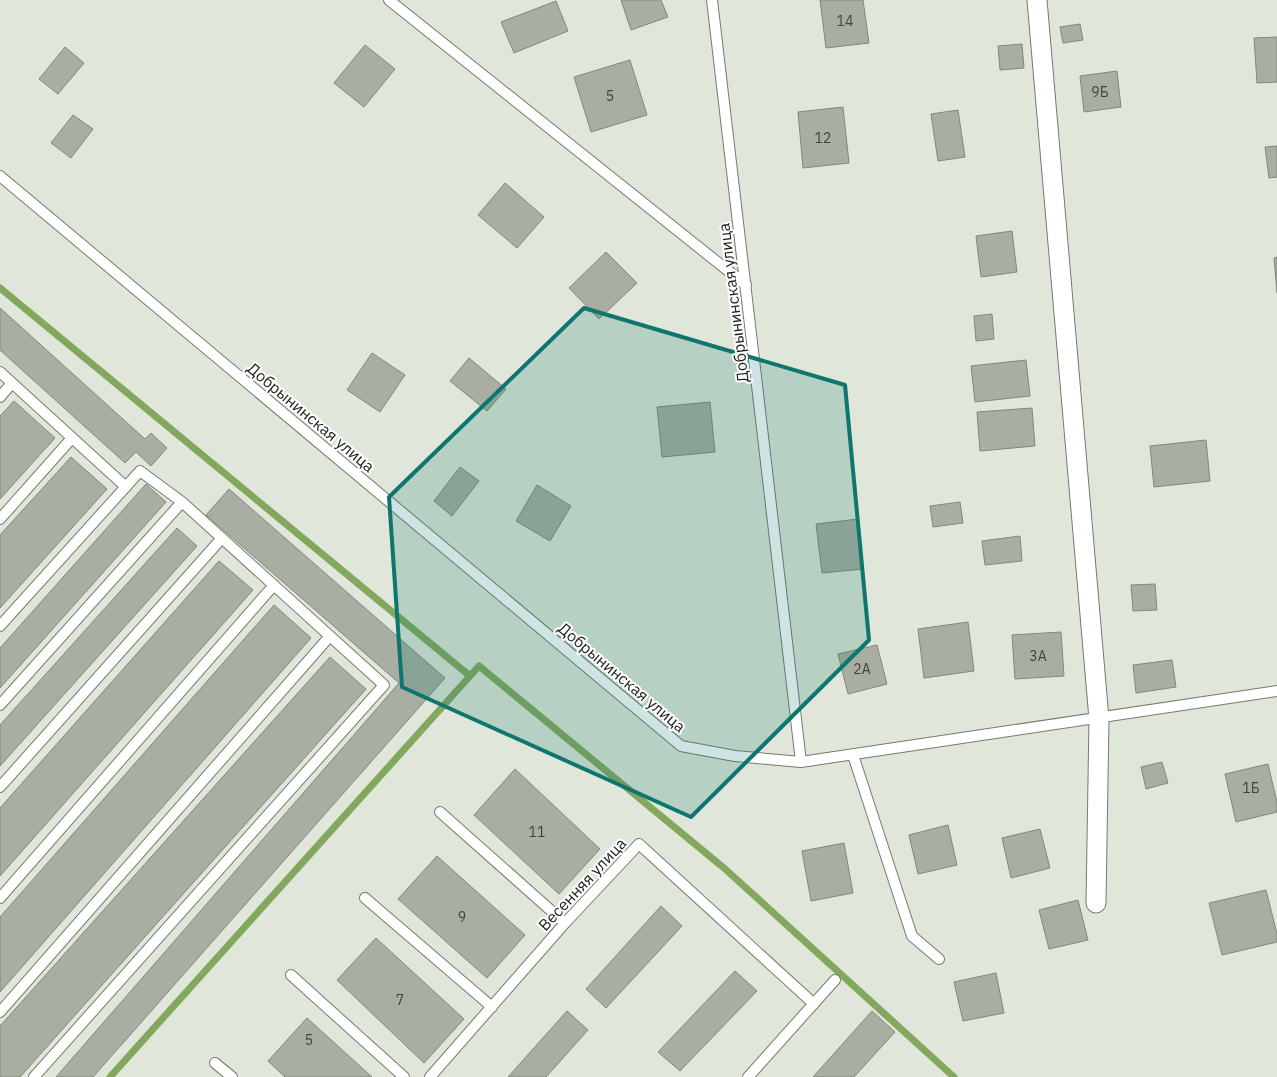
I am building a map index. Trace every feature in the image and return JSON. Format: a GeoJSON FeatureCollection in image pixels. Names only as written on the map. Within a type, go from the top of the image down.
{"type":"FeatureCollection","features":[{"type":"Feature","properties":{"kind":"street"},"geometry":{"type":"LineString","coordinates":[[1037,0],[1099,718],[1096,903]]}},
{"type":"Feature","properties":{"kind":"lane"},"geometry":{"type":"LineString","coordinates":[[389,0],[746,285]]}},
{"type":"Feature","properties":{"kind":"lane","name":"Добрынинская улица"},"geometry":{"type":"LineString","coordinates":[[0,176],[681,746],[735,756],[801,762],[712,0]]}},
{"type":"Feature","properties":{"kind":"lane"},"geometry":{"type":"LineString","coordinates":[[0,372],[126,487]]}},
{"type":"Feature","properties":{"kind":"lane"},"geometry":{"type":"LineString","coordinates":[[0,397],[12,383]]}},
{"type":"Feature","properties":{"kind":"lane"},"geometry":{"type":"LineString","coordinates":[[0,519],[72,438]]}},
{"type":"Feature","properties":{"kind":"lane"},"geometry":{"type":"LineString","coordinates":[[0,626],[140,472],[182,502],[384,684],[34,1077]]}},
{"type":"Feature","properties":{"kind":"lane"},"geometry":{"type":"LineString","coordinates":[[0,705],[182,502]]}},
{"type":"Feature","properties":{"kind":"lane"},"geometry":{"type":"LineString","coordinates":[[0,786],[222,538]]}},
{"type":"Feature","properties":{"kind":"lane"},"geometry":{"type":"LineString","coordinates":[[0,898],[274,585]]}},
{"type":"Feature","properties":{"kind":"lane"},"geometry":{"type":"LineString","coordinates":[[0,1012],[330,636]]}},
{"type":"Feature","properties":{"kind":"lane"},"geometry":{"type":"LineString","coordinates":[[801,762],[1277,690]]}},
{"type":"Feature","properties":{"kind":"lane"},"geometry":{"type":"LineString","coordinates":[[853,755],[912,936],[939,959]]}},
{"type":"Feature","properties":{"kind":"lane"},"geometry":{"type":"LineString","coordinates":[[440,812],[566,923]]}},
{"type":"Feature","properties":{"kind":"lane","name":"Весенняя улица"},"geometry":{"type":"LineString","coordinates":[[430,1077],[566,923],[639,844],[814,1004]]}},
{"type":"Feature","properties":{"kind":"lane"},"geometry":{"type":"LineString","coordinates":[[365,898],[492,1007]]}},
{"type":"Feature","properties":{"kind":"lane"},"geometry":{"type":"LineString","coordinates":[[291,975],[404,1077]]}},
{"type":"Feature","properties":{"kind":"lane"},"geometry":{"type":"LineString","coordinates":[[748,1077],[835,980]]}},
{"type":"Feature","properties":{"kind":"lane"},"geometry":{"type":"LineString","coordinates":[[215,1063],[232,1077]]}},
{"type":"Feature","properties":{"kind":"highlighted area"},"geometry":{"type":"Polygon","coordinates":[[[584,308],[845,385],[869,640],[691,817],[402,687],[389,497],[584,308]]]}},
{"type":"Feature","properties":{"kind":"building"},"geometry":{"type":"Polygon","coordinates":[[[621,0],[661,0],[668,17],[631,30],[621,0]]]}},
{"type":"Feature","properties":{"kind":"building"},"geometry":{"type":"Polygon","coordinates":[[[820,0],[863,0],[869,43],[826,48],[820,0]]]}},
{"type":"Feature","properties":{"kind":"building"},"geometry":{"type":"Polygon","coordinates":[[[556,1],[568,31],[514,53],[501,22],[556,1]]]}},
{"type":"Feature","properties":{"kind":"building"},"geometry":{"type":"Polygon","coordinates":[[[1080,24],[1083,40],[1063,43],[1060,27],[1080,24]]]}},
{"type":"Feature","properties":{"kind":"building"},"geometry":{"type":"Polygon","coordinates":[[[1277,37],[1277,82],[1257,83],[1254,38],[1277,37]]]}},
{"type":"Feature","properties":{"kind":"building"},"geometry":{"type":"Polygon","coordinates":[[[1022,44],[1024,68],[1000,70],[998,46],[1022,44]]]}},
{"type":"Feature","properties":{"kind":"building"},"geometry":{"type":"Polygon","coordinates":[[[365,45],[395,69],[364,107],[334,83],[365,45]]]}},
{"type":"Feature","properties":{"kind":"building"},"geometry":{"type":"Polygon","coordinates":[[[65,47],[84,63],[58,94],[39,79],[65,47]]]}},
{"type":"Feature","properties":{"kind":"building"},"geometry":{"type":"Polygon","coordinates":[[[630,60],[647,115],[591,132],[574,77],[630,60]]]}},
{"type":"Feature","properties":{"kind":"building"},"geometry":{"type":"Polygon","coordinates":[[[1117,71],[1121,107],[1084,112],[1080,76],[1117,71]]]}},
{"type":"Feature","properties":{"kind":"building"},"geometry":{"type":"Polygon","coordinates":[[[843,107],[849,163],[803,168],[798,112],[843,107]]]}},
{"type":"Feature","properties":{"kind":"building"},"geometry":{"type":"Polygon","coordinates":[[[958,110],[965,157],[938,161],[931,114],[958,110]]]}},
{"type":"Feature","properties":{"kind":"building"},"geometry":{"type":"Polygon","coordinates":[[[73,115],[93,129],[71,158],[51,143],[73,115]]]}},
{"type":"Feature","properties":{"kind":"building"},"geometry":{"type":"Polygon","coordinates":[[[1277,146],[1277,177],[1269,178],[1265,147],[1277,146]]]}},
{"type":"Feature","properties":{"kind":"building"},"geometry":{"type":"Polygon","coordinates":[[[505,183],[544,217],[517,248],[478,215],[505,183]]]}},
{"type":"Feature","properties":{"kind":"building"},"geometry":{"type":"Polygon","coordinates":[[[1012,231],[1017,272],[981,277],[976,236],[1012,231]]]}},
{"type":"Feature","properties":{"kind":"building"},"geometry":{"type":"Polygon","coordinates":[[[606,252],[637,283],[599,319],[569,288],[606,252]]]}},
{"type":"Feature","properties":{"kind":"building"},"geometry":{"type":"Polygon","coordinates":[[[1277,257],[1277,293],[1274,258],[1277,257]]]}},
{"type":"Feature","properties":{"kind":"building"},"geometry":{"type":"Polygon","coordinates":[[[0,308],[145,439],[151,433],[167,448],[151,466],[136,452],[125,463],[0,350],[0,308]]]}},
{"type":"Feature","properties":{"kind":"building"},"geometry":{"type":"Polygon","coordinates":[[[992,314],[994,339],[976,341],[974,316],[992,314]]]}},
{"type":"Feature","properties":{"kind":"building"},"geometry":{"type":"Polygon","coordinates":[[[372,353],[405,375],[380,412],[347,390],[372,353]]]}},
{"type":"Feature","properties":{"kind":"building"},"geometry":{"type":"Polygon","coordinates":[[[469,358],[506,389],[487,411],[450,381],[469,358]]]}},
{"type":"Feature","properties":{"kind":"building"},"geometry":{"type":"Polygon","coordinates":[[[1026,360],[1030,396],[975,402],[971,366],[1026,360]]]}},
{"type":"Feature","properties":{"kind":"building"},"geometry":{"type":"Polygon","coordinates":[[[14,401],[55,438],[0,499],[0,416],[14,401]]]}},
{"type":"Feature","properties":{"kind":"building"},"geometry":{"type":"Polygon","coordinates":[[[710,402],[715,452],[662,457],[657,407],[710,402]]]}},
{"type":"Feature","properties":{"kind":"building"},"geometry":{"type":"Polygon","coordinates":[[[1032,408],[1035,446],[980,451],[977,412],[1032,408]]]}},
{"type":"Feature","properties":{"kind":"building"},"geometry":{"type":"Polygon","coordinates":[[[1206,440],[1210,481],[1154,487],[1150,446],[1206,440]]]}},
{"type":"Feature","properties":{"kind":"building"},"geometry":{"type":"Polygon","coordinates":[[[71,457],[107,489],[0,608],[0,535],[71,457]]]}},
{"type":"Feature","properties":{"kind":"building"},"geometry":{"type":"Polygon","coordinates":[[[460,467],[479,481],[452,516],[434,501],[460,467]]]}},
{"type":"Feature","properties":{"kind":"building"},"geometry":{"type":"Polygon","coordinates":[[[146,484],[166,502],[0,688],[0,648],[146,484]]]}},
{"type":"Feature","properties":{"kind":"building"},"geometry":{"type":"Polygon","coordinates":[[[537,485],[571,506],[550,541],[516,521],[537,485]]]}},
{"type":"Feature","properties":{"kind":"building"},"geometry":{"type":"Polygon","coordinates":[[[229,489],[445,678],[93,1077],[56,1077],[399,683],[206,515],[229,489]]]}},
{"type":"Feature","properties":{"kind":"building"},"geometry":{"type":"Polygon","coordinates":[[[960,502],[963,523],[933,527],[930,506],[960,502]]]}},
{"type":"Feature","properties":{"kind":"building"},"geometry":{"type":"Polygon","coordinates":[[[858,519],[863,569],[822,573],[816,524],[858,519]]]}},
{"type":"Feature","properties":{"kind":"building"},"geometry":{"type":"Polygon","coordinates":[[[177,528],[197,546],[0,766],[0,725],[177,528]]]}},
{"type":"Feature","properties":{"kind":"building"},"geometry":{"type":"Polygon","coordinates":[[[1020,536],[1022,561],[985,565],[982,541],[1020,536]]]}},
{"type":"Feature","properties":{"kind":"building"},"geometry":{"type":"Polygon","coordinates":[[[219,561],[253,590],[0,876],[0,808],[219,561]]]}},
{"type":"Feature","properties":{"kind":"building"},"geometry":{"type":"Polygon","coordinates":[[[1155,584],[1157,610],[1133,611],[1131,585],[1155,584]]]}},
{"type":"Feature","properties":{"kind":"building"},"geometry":{"type":"Polygon","coordinates":[[[274,605],[311,638],[0,992],[0,917],[274,605]]]}},
{"type":"Feature","properties":{"kind":"building"},"geometry":{"type":"Polygon","coordinates":[[[968,622],[974,671],[924,678],[918,629],[968,622]]]}},
{"type":"Feature","properties":{"kind":"building"},"geometry":{"type":"Polygon","coordinates":[[[1061,632],[1064,676],[1015,679],[1012,635],[1061,632]]]}},
{"type":"Feature","properties":{"kind":"building"},"geometry":{"type":"Polygon","coordinates":[[[877,645],[887,684],[848,694],[838,654],[877,645]]]}},
{"type":"Feature","properties":{"kind":"building"},"geometry":{"type":"Polygon","coordinates":[[[330,657],[366,689],[20,1077],[0,1077],[0,1026],[330,657]]]}},
{"type":"Feature","properties":{"kind":"building"},"geometry":{"type":"Polygon","coordinates":[[[1172,660],[1176,687],[1136,693],[1133,665],[1172,660]]]}},
{"type":"Feature","properties":{"kind":"building"},"geometry":{"type":"Polygon","coordinates":[[[1162,762],[1168,783],[1146,789],[1141,767],[1162,762]]]}},
{"type":"Feature","properties":{"kind":"building"},"geometry":{"type":"Polygon","coordinates":[[[1268,764],[1277,802],[1277,812],[1236,822],[1225,774],[1268,764]]]}},
{"type":"Feature","properties":{"kind":"building"},"geometry":{"type":"Polygon","coordinates":[[[515,769],[600,849],[559,894],[474,815],[515,769]]]}},
{"type":"Feature","properties":{"kind":"building"},"geometry":{"type":"Polygon","coordinates":[[[948,825],[957,865],[918,874],[909,835],[948,825]]]}},
{"type":"Feature","properties":{"kind":"building"},"geometry":{"type":"Polygon","coordinates":[[[1040,829],[1050,868],[1011,878],[1002,838],[1040,829]]]}},
{"type":"Feature","properties":{"kind":"building"},"geometry":{"type":"Polygon","coordinates":[[[844,843],[853,893],[811,901],[802,851],[844,843]]]}},
{"type":"Feature","properties":{"kind":"building"},"geometry":{"type":"Polygon","coordinates":[[[437,856],[525,935],[487,978],[398,899],[437,856]]]}},
{"type":"Feature","properties":{"kind":"building"},"geometry":{"type":"Polygon","coordinates":[[[1266,890],[1277,934],[1277,942],[1222,955],[1209,903],[1266,890]]]}},
{"type":"Feature","properties":{"kind":"building"},"geometry":{"type":"Polygon","coordinates":[[[1078,900],[1088,940],[1049,949],[1039,910],[1078,900]]]}},
{"type":"Feature","properties":{"kind":"building"},"geometry":{"type":"Polygon","coordinates":[[[661,906],[682,926],[606,1008],[586,989],[661,906]]]}},
{"type":"Feature","properties":{"kind":"building"},"geometry":{"type":"Polygon","coordinates":[[[376,938],[464,1019],[424,1063],[337,980],[376,938]]]}},
{"type":"Feature","properties":{"kind":"building"},"geometry":{"type":"Polygon","coordinates":[[[735,971],[757,991],[680,1071],[658,1052],[735,971]]]}},
{"type":"Feature","properties":{"kind":"building"},"geometry":{"type":"Polygon","coordinates":[[[996,973],[1004,1013],[963,1021],[954,982],[996,973]]]}},
{"type":"Feature","properties":{"kind":"building"},"geometry":{"type":"Polygon","coordinates":[[[567,1011],[588,1030],[546,1077],[508,1077],[567,1011]]]}},
{"type":"Feature","properties":{"kind":"building"},"geometry":{"type":"Polygon","coordinates":[[[872,1011],[895,1032],[854,1077],[813,1077],[872,1011]]]}},
{"type":"Feature","properties":{"kind":"building"},"geometry":{"type":"Polygon","coordinates":[[[307,1018],[372,1077],[285,1077],[268,1061],[307,1018]]]}},
{"type":"Feature","properties":{"kind":"waterway"},"geometry":{"type":"LineString","coordinates":[[0,288],[470,676]]}},
{"type":"Feature","properties":{"kind":"waterway"},"geometry":{"type":"LineString","coordinates":[[110,1077],[479,666],[724,868],[954,1077]]}}]}
